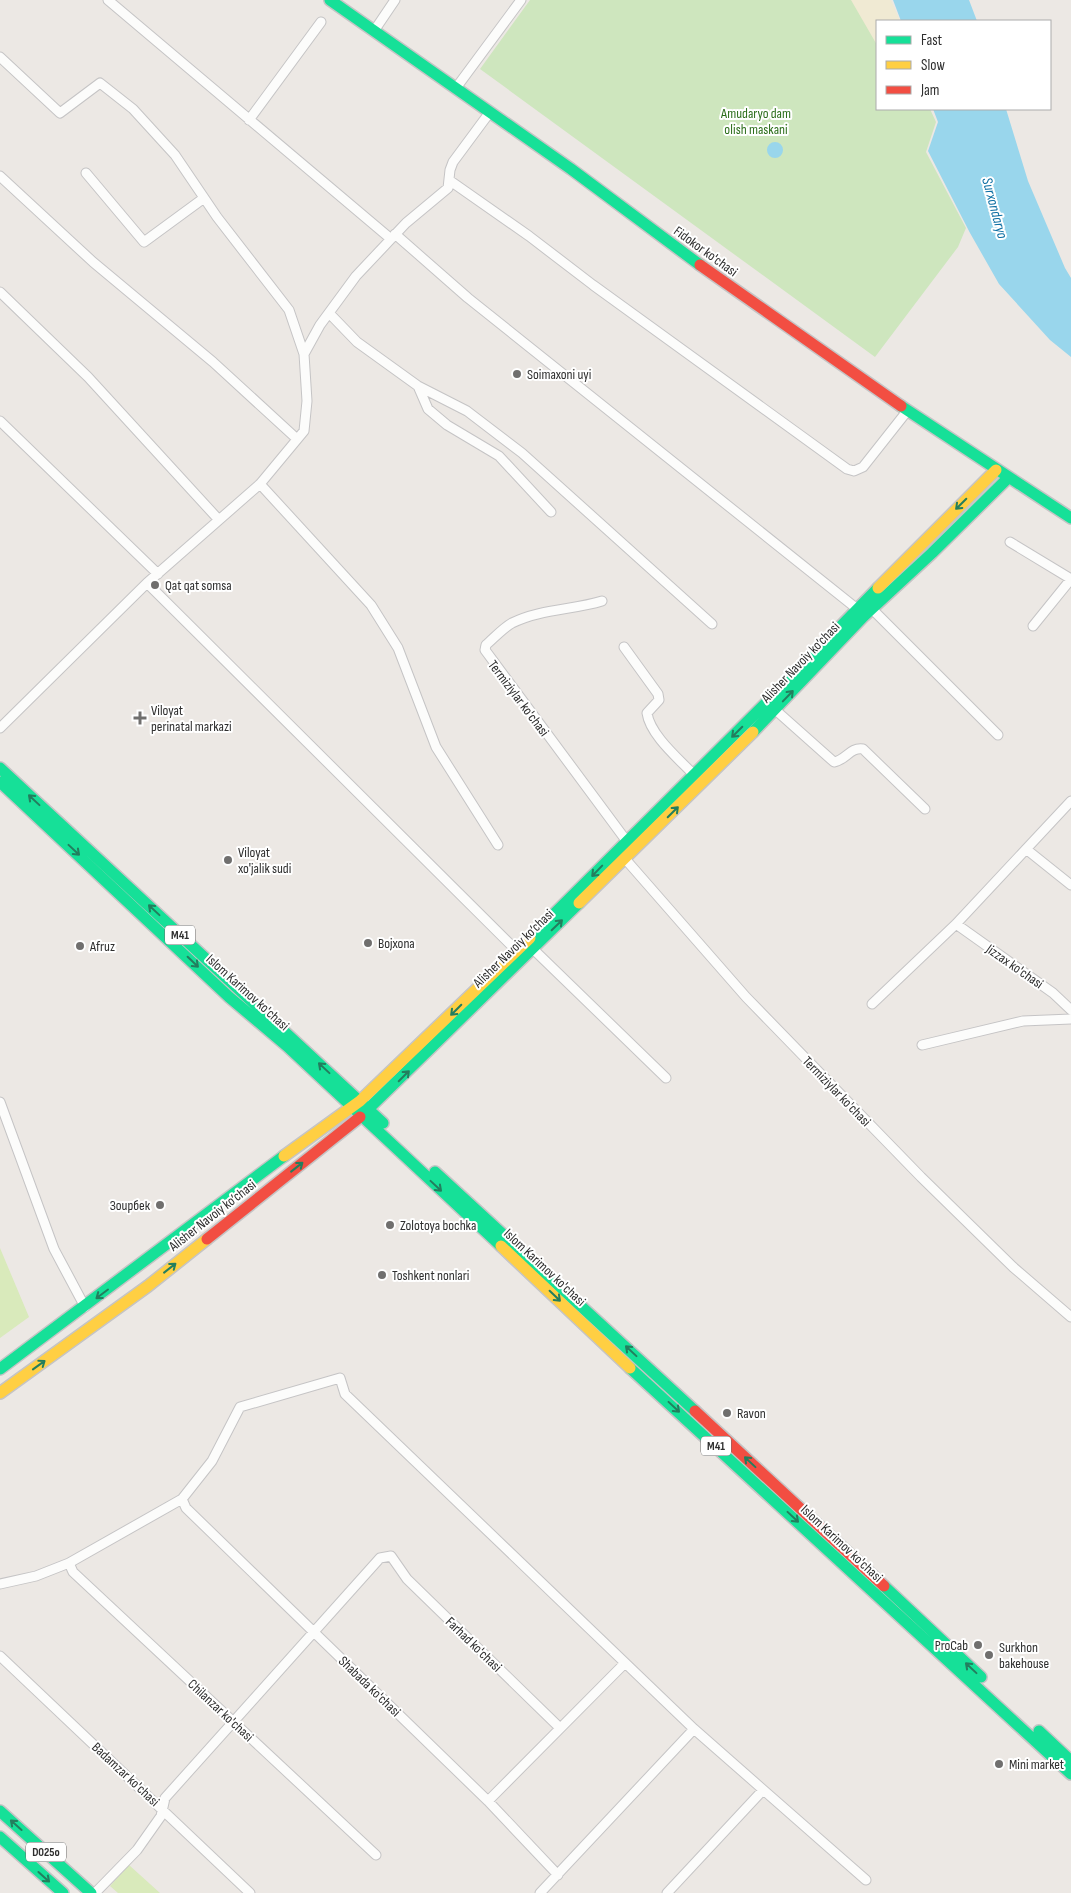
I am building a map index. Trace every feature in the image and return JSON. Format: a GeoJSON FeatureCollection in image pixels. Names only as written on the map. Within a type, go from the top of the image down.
{"type":"FeatureCollection","features":[{"type":"Feature","properties":{"kind":"main road","name":"Fidokor ko'chasi"},"geometry":{"type":"LineString","coordinates":[[330,0],[571,169],[689,258],[996,470],[1071,518]]}},
{"type":"Feature","properties":{"kind":"main road","name":"Alisher Navoiy ko’chasi"},"geometry":{"type":"LineString","coordinates":[[0,1369],[72,1317],[323,1127],[356,1105],[520,954],[533,948],[630,855],[996,470]]}},
{"type":"Feature","properties":{"kind":"main road","name":"Alisher Navoiy ko’chasi"},"geometry":{"type":"LineString","coordinates":[[865,609],[1008,478]]}},
{"type":"Feature","properties":{"kind":"main road","name":"Alisher Navoiy ko’chasi"},"geometry":{"type":"LineString","coordinates":[[0,1394],[148,1286],[366,1114],[617,850],[694,775],[771,706]]}},
{"type":"Feature","properties":{"kind":"main road","name":"Islom Karimov ko'chasi"},"geometry":{"type":"LineString","coordinates":[[0,768],[356,1105],[1071,1761]]}},
{"type":"Feature","properties":{"kind":"main road","name":"Islom Karimov ko'chasi"},"geometry":{"type":"LineString","coordinates":[[0,782],[229,997],[356,1105]]}},
{"type":"Feature","properties":{"kind":"main road","name":"Islom Karimov ko'chasi"},"geometry":{"type":"LineString","coordinates":[[366,1114],[608,1347],[1071,1774]]}},
{"type":"Feature","properties":{"kind":"main road"},"geometry":{"type":"LineString","coordinates":[[72,1317],[84,1332]]}},
{"type":"Feature","properties":{"kind":"main road","name":"D025o"},"geometry":{"type":"LineString","coordinates":[[0,1811],[91,1893]]}},
{"type":"Feature","properties":{"kind":"main road","name":"D025o"},"geometry":{"type":"LineString","coordinates":[[0,1837],[63,1893]]}},
{"type":"Feature","properties":{"kind":"street"},"geometry":{"type":"LineString","coordinates":[[108,0],[249,120],[468,298],[865,609],[998,734]]}},
{"type":"Feature","properties":{"kind":"street"},"geometry":{"type":"LineString","coordinates":[[374,31],[395,0]]}},
{"type":"Feature","properties":{"kind":"street"},"geometry":{"type":"LineString","coordinates":[[456,88],[521,0]]}},
{"type":"Feature","properties":{"kind":"street"},"geometry":{"type":"LineString","coordinates":[[249,120],[321,22]]}},
{"type":"Feature","properties":{"kind":"street"},"geometry":{"type":"LineString","coordinates":[[0,57],[60,113],[100,83],[133,109],[175,155],[204,198],[289,310],[304,354],[307,401],[304,431],[260,484],[147,584],[0,728]]}},
{"type":"Feature","properties":{"kind":"street"},"geometry":{"type":"LineString","coordinates":[[304,354],[329,313],[356,276],[393,237],[448,188],[453,162],[490,112]]}},
{"type":"Feature","properties":{"kind":"street"},"geometry":{"type":"LineString","coordinates":[[86,173],[144,242],[204,198]]}},
{"type":"Feature","properties":{"kind":"street"},"geometry":{"type":"LineString","coordinates":[[0,176],[93,262],[213,362],[297,439]]}},
{"type":"Feature","properties":{"kind":"street"},"geometry":{"type":"LineString","coordinates":[[449,180],[529,236],[592,285],[846,469],[854,471],[862,467],[908,410]]}},
{"type":"Feature","properties":{"kind":"street"},"geometry":{"type":"LineString","coordinates":[[0,292],[88,377],[219,520]]}},
{"type":"Feature","properties":{"kind":"street"},"geometry":{"type":"LineString","coordinates":[[329,313],[357,342],[418,386],[467,411],[522,453],[712,624]]}},
{"type":"Feature","properties":{"kind":"street"},"geometry":{"type":"LineString","coordinates":[[418,386],[428,409],[447,426],[499,456],[551,512]]}},
{"type":"Feature","properties":{"kind":"street"},"geometry":{"type":"LineString","coordinates":[[0,422],[158,574]]}},
{"type":"Feature","properties":{"kind":"street"},"geometry":{"type":"LineString","coordinates":[[260,484],[371,605],[398,648],[436,747],[498,845]]}},
{"type":"Feature","properties":{"kind":"street"},"geometry":{"type":"LineString","coordinates":[[1010,542],[1071,579],[1033,626]]}},
{"type":"Feature","properties":{"kind":"street"},"geometry":{"type":"LineString","coordinates":[[147,584],[520,954]]}},
{"type":"Feature","properties":{"kind":"street","name":"Termiziylar ko'chasi"},"geometry":{"type":"LineString","coordinates":[[602,601],[543,612],[511,624],[486,646],[485,650],[626,841],[630,855],[746,997],[900,1156],[1012,1267],[1071,1317]]}},
{"type":"Feature","properties":{"kind":"street"},"geometry":{"type":"LineString","coordinates":[[624,647],[658,694],[659,700],[647,713],[648,721],[653,730],[694,775]]}},
{"type":"Feature","properties":{"kind":"street"},"geometry":{"type":"LineString","coordinates":[[771,706],[834,762],[838,762],[853,750],[863,749],[925,809]]}},
{"type":"Feature","properties":{"kind":"street"},"geometry":{"type":"LineString","coordinates":[[872,1004],[956,924],[1071,801]]}},
{"type":"Feature","properties":{"kind":"street"},"geometry":{"type":"LineString","coordinates":[[1026,849],[1071,885]]}},
{"type":"Feature","properties":{"kind":"street","name":"Termiziylar ko'chasi"},"geometry":{"type":"LineString","coordinates":[[617,850],[630,855]]}},
{"type":"Feature","properties":{"kind":"street","name":"Jizzax ko'chasi"},"geometry":{"type":"LineString","coordinates":[[956,924],[1053,993],[1071,1010]]}},
{"type":"Feature","properties":{"kind":"street"},"geometry":{"type":"LineString","coordinates":[[533,948],[666,1078]]}},
{"type":"Feature","properties":{"kind":"street"},"geometry":{"type":"LineString","coordinates":[[922,1045],[1023,1021],[1071,1019]]}},
{"type":"Feature","properties":{"kind":"street"},"geometry":{"type":"LineString","coordinates":[[0,1102],[54,1249],[85,1307]]}},
{"type":"Feature","properties":{"kind":"street"},"geometry":{"type":"LineString","coordinates":[[0,1584],[36,1576],[69,1563],[182,1499],[212,1461],[240,1407],[340,1378],[345,1394],[694,1729],[866,1880]]}},
{"type":"Feature","properties":{"kind":"street","name":"Shabada ko'chasi"},"geometry":{"type":"LineString","coordinates":[[182,1499],[186,1508],[488,1801],[558,1875]]}},
{"type":"Feature","properties":{"kind":"street","name":"Farhad ko'chasi"},"geometry":{"type":"LineString","coordinates":[[314,1632],[380,1558],[391,1556],[407,1579],[560,1728]]}},
{"type":"Feature","properties":{"kind":"street","name":"Chilanzar ko'chasi"},"geometry":{"type":"LineString","coordinates":[[69,1563],[73,1572],[376,1855]]}},
{"type":"Feature","properties":{"kind":"street"},"geometry":{"type":"LineString","coordinates":[[95,1893],[137,1850],[162,1816],[165,1798],[314,1632]]}},
{"type":"Feature","properties":{"kind":"street","name":"Badamzar ko'chasi"},"geometry":{"type":"LineString","coordinates":[[0,1656],[250,1893]]}},
{"type":"Feature","properties":{"kind":"street"},"geometry":{"type":"LineString","coordinates":[[488,1801],[625,1662]]}},
{"type":"Feature","properties":{"kind":"street"},"geometry":{"type":"LineString","coordinates":[[540,1893],[694,1729]]}},
{"type":"Feature","properties":{"kind":"street"},"geometry":{"type":"LineString","coordinates":[[667,1893],[763,1790]]}},
{"type":"Feature","properties":{"kind":"green space","name":"Amudaryo dam olish maskani"},"geometry":{"type":"Polygon","coordinates":[[[530,0],[889,0],[876,20],[876,110],[930,110],[936,122],[926,152],[966,228],[958,247],[875,357],[480,69],[530,0]]]}},
{"type":"Feature","properties":{"kind":"green space"},"geometry":{"type":"Polygon","coordinates":[[[0,1248],[29,1317],[0,1338],[0,1248]]]}},
{"type":"Feature","properties":{"kind":"green space"},"geometry":{"type":"Polygon","coordinates":[[[129,1865],[160,1893],[118,1893],[110,1886],[129,1865]]]}},
{"type":"Feature","properties":{"kind":"sand"},"geometry":{"type":"Polygon","coordinates":[[[851,0],[891,0],[900,20],[876,20],[876,43],[851,0]]]}},
{"type":"Feature","properties":{"kind":"water"},"geometry":{"type":"Polygon","coordinates":[[[893,0],[969,0],[977,20],[901,20],[893,0]]]}},
{"type":"Feature","properties":{"kind":"water","name":"Surxondaryo"},"geometry":{"type":"Polygon","coordinates":[[[933,110],[1006,110],[1028,181],[1071,278],[1071,357],[1050,340],[999,284],[970,233],[928,151],[938,122],[933,110]]]}},
{"type":"Feature","properties":{"kind":"water"},"geometry":{"type":"Polygon","coordinates":[[[772,142],[778,142],[783,147],[781,156],[772,158],[767,153],[767,147],[772,142]]]}},
{"type":"Feature","properties":{"kind":"traffic: fast"},"geometry":{"type":"LineString","coordinates":[[330,0],[571,169],[700,265]]}},
{"type":"Feature","properties":{"kind":"traffic: fast"},"geometry":{"type":"LineString","coordinates":[[901,406],[1071,518]]}},
{"type":"Feature","properties":{"kind":"traffic: fast"},"geometry":{"type":"LineString","coordinates":[[753,732],[864,616],[932,553],[1008,478]]}},
{"type":"Feature","properties":{"kind":"traffic: fast"},"geometry":{"type":"LineString","coordinates":[[530,938],[767,702],[878,588]]}},
{"type":"Feature","properties":{"kind":"traffic: fast"},"geometry":{"type":"LineString","coordinates":[[0,768],[383,1123]]}},
{"type":"Feature","properties":{"kind":"traffic: fast"},"geometry":{"type":"LineString","coordinates":[[0,782],[229,997],[287,1046],[501,1246]]}},
{"type":"Feature","properties":{"kind":"traffic: fast"},"geometry":{"type":"LineString","coordinates":[[360,1117],[579,903]]}},
{"type":"Feature","properties":{"kind":"traffic: fast"},"geometry":{"type":"LineString","coordinates":[[0,1369],[284,1156]]}},
{"type":"Feature","properties":{"kind":"traffic: fast"},"geometry":{"type":"LineString","coordinates":[[435,1172],[695,1411]]}},
{"type":"Feature","properties":{"kind":"traffic: fast"},"geometry":{"type":"LineString","coordinates":[[630,1368],[1071,1774]]}},
{"type":"Feature","properties":{"kind":"traffic: fast"},"geometry":{"type":"LineString","coordinates":[[884,1586],[981,1677]]}},
{"type":"Feature","properties":{"kind":"traffic: fast"},"geometry":{"type":"LineString","coordinates":[[1039,1731],[1071,1761]]}},
{"type":"Feature","properties":{"kind":"traffic: fast"},"geometry":{"type":"LineString","coordinates":[[0,1811],[91,1893]]}},
{"type":"Feature","properties":{"kind":"traffic: fast"},"geometry":{"type":"LineString","coordinates":[[0,1837],[63,1893]]}},
{"type":"Feature","properties":{"kind":"traffic: slow"},"geometry":{"type":"LineString","coordinates":[[878,588],[996,470]]}},
{"type":"Feature","properties":{"kind":"traffic: slow"},"geometry":{"type":"LineString","coordinates":[[579,903],[753,732]]}},
{"type":"Feature","properties":{"kind":"traffic: slow"},"geometry":{"type":"LineString","coordinates":[[284,1156],[360,1101],[530,938]]}},
{"type":"Feature","properties":{"kind":"traffic: slow"},"geometry":{"type":"LineString","coordinates":[[0,1393],[148,1286],[207,1239]]}},
{"type":"Feature","properties":{"kind":"traffic: slow"},"geometry":{"type":"LineString","coordinates":[[501,1246],[630,1368]]}},
{"type":"Feature","properties":{"kind":"traffic: jam"},"geometry":{"type":"LineString","coordinates":[[700,265],[901,406]]}},
{"type":"Feature","properties":{"kind":"traffic: jam"},"geometry":{"type":"LineString","coordinates":[[207,1239],[360,1117]]}},
{"type":"Feature","properties":{"kind":"traffic: jam"},"geometry":{"type":"LineString","coordinates":[[695,1411],[884,1586]]}},
{"type":"Feature","properties":{"kind":"place","name":"Soimaxoni uyi"},"geometry":{"type":"Point","coordinates":[517,374]}},
{"type":"Feature","properties":{"kind":"place","name":"Qat qat somsa"},"geometry":{"type":"Point","coordinates":[155,585]}},
{"type":"Feature","properties":{"kind":"place","name":"Viloyat perinatal markazi"},"geometry":{"type":"Point","coordinates":[140,718]}},
{"type":"Feature","properties":{"kind":"place","name":"Viloyat xo'jalik sudi"},"geometry":{"type":"Point","coordinates":[228,860]}},
{"type":"Feature","properties":{"kind":"place","name":"Bojxona"},"geometry":{"type":"Point","coordinates":[368,943]}},
{"type":"Feature","properties":{"kind":"place","name":"Afruz"},"geometry":{"type":"Point","coordinates":[80,946]}},
{"type":"Feature","properties":{"kind":"place","name":"Зоирбек"},"geometry":{"type":"Point","coordinates":[160,1205]}},
{"type":"Feature","properties":{"kind":"place","name":"Zolotoya bochka"},"geometry":{"type":"Point","coordinates":[390,1225]}},
{"type":"Feature","properties":{"kind":"place","name":"Toshkent nonlari"},"geometry":{"type":"Point","coordinates":[382,1275]}},
{"type":"Feature","properties":{"kind":"place","name":"Ravon"},"geometry":{"type":"Point","coordinates":[727,1413]}},
{"type":"Feature","properties":{"kind":"place","name":"ProCab"},"geometry":{"type":"Point","coordinates":[978,1645]}},
{"type":"Feature","properties":{"kind":"place","name":"Surkhon bakehouse"},"geometry":{"type":"Point","coordinates":[989,1655]}},
{"type":"Feature","properties":{"kind":"place","name":"Mini market"},"geometry":{"type":"Point","coordinates":[999,1764]}}]}
